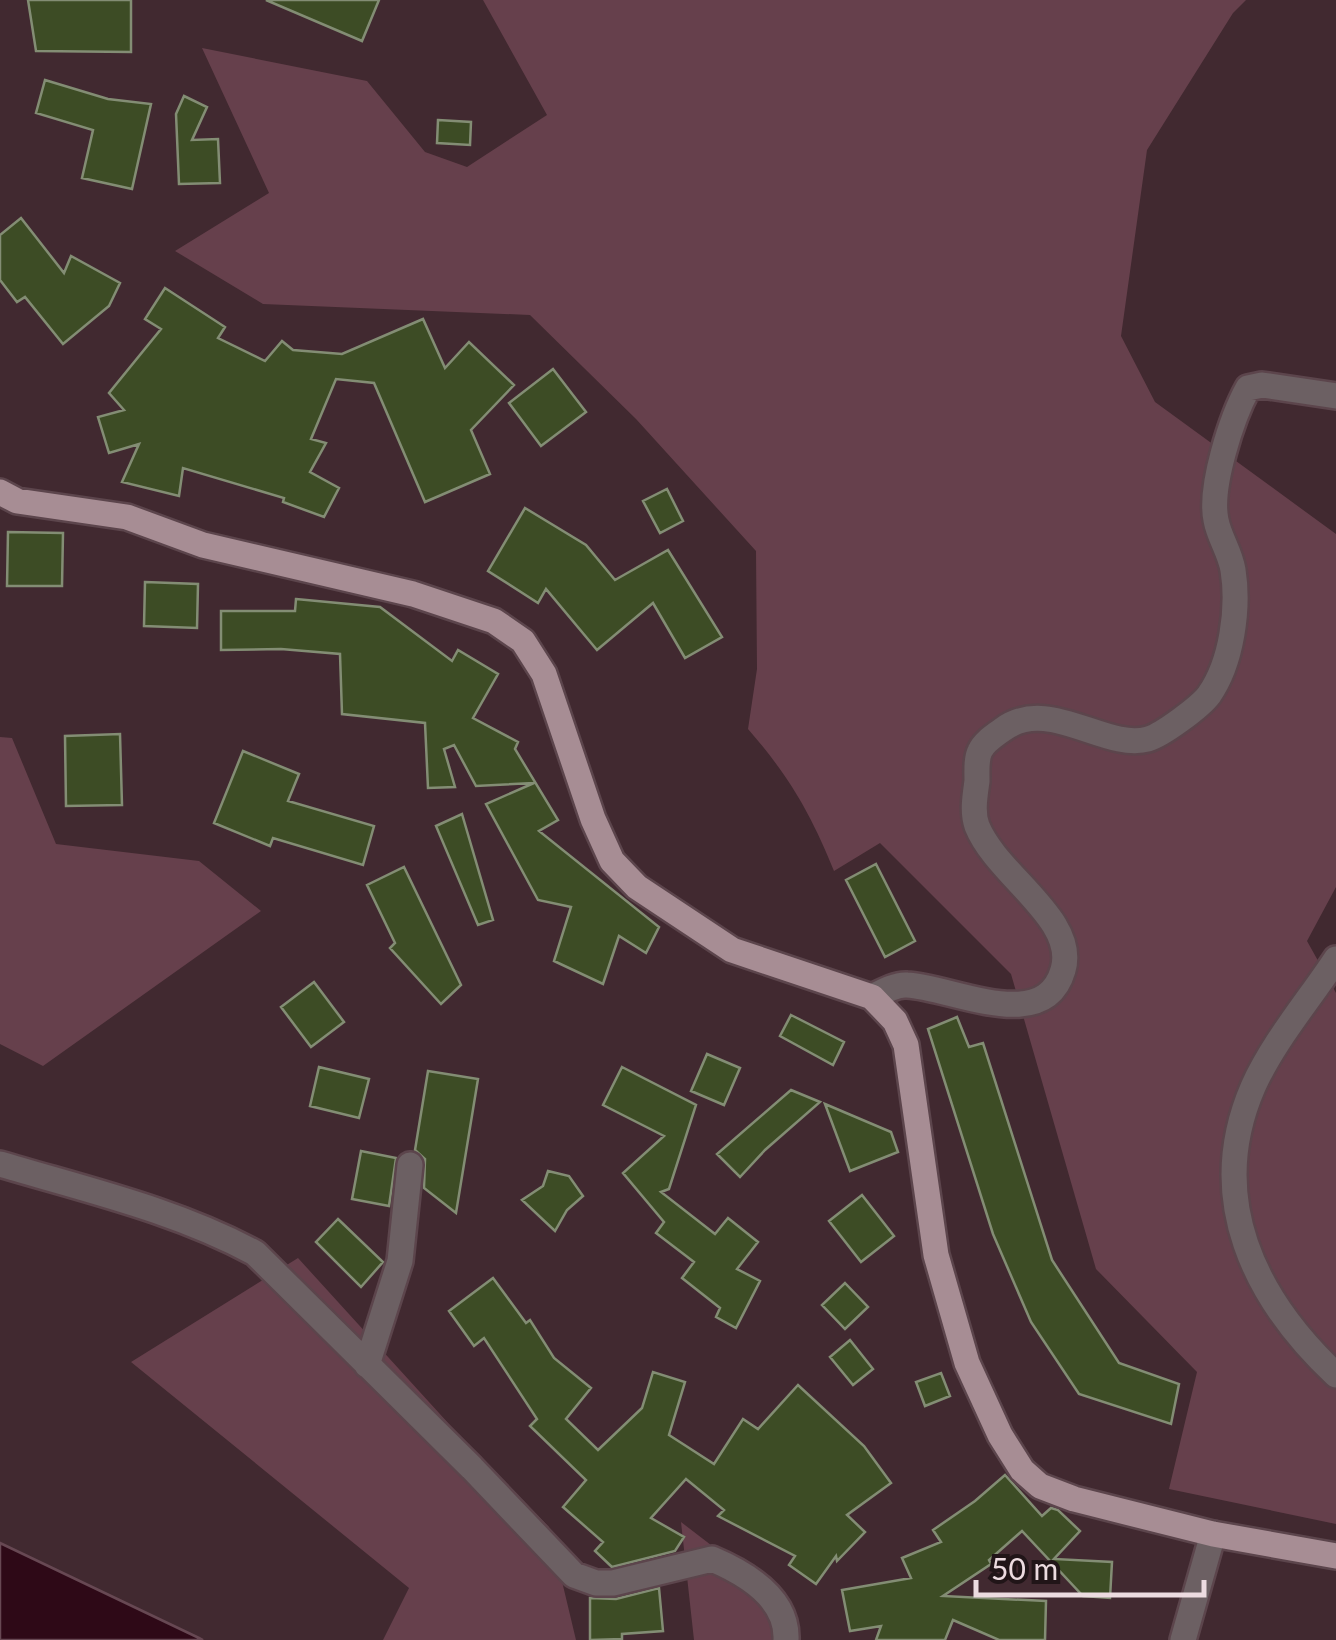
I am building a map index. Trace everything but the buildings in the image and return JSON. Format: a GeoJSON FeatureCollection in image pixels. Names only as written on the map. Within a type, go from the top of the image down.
{"type":"FeatureCollection","features":[{"type":"Feature","properties":{"kind":"main road"},"geometry":{"type":"LineString","coordinates":[[0,492],[17,501],[127,517],[203,544],[413,594],[494,622],[523,641],[544,674],[593,819],[612,861],[624,874],[732,950],[872,996],[895,1021],[906,1045],[936,1255],[967,1363],[1000,1435],[1022,1470],[1040,1486],[1074,1499],[1213,1534],[1336,1556]]}},
{"type":"Feature","properties":{"kind":"street"},"geometry":{"type":"LineString","coordinates":[[872,996],[904,984],[1003,1005],[1026,1004],[1054,991],[1064,970],[1066,945],[1052,918],[1002,868],[977,826],[974,808],[979,752],[1011,723],[1044,719],[1130,740],[1150,739],[1209,695],[1225,658],[1236,602],[1232,568],[1216,519],[1217,486],[1238,406],[1248,388],[1262,384],[1336,396]]}},
{"type":"Feature","properties":{"kind":"street"},"geometry":{"type":"LineString","coordinates":[[1336,958],[1271,1054],[1253,1088],[1233,1161],[1234,1208],[1247,1252],[1299,1340],[1336,1375]]}},
{"type":"Feature","properties":{"kind":"street"},"geometry":{"type":"LineString","coordinates":[[0,1164],[164,1212],[254,1253],[472,1468],[574,1575],[596,1583],[613,1583],[712,1559],[762,1587],[786,1629],[786,1640]]}},
{"type":"Feature","properties":{"kind":"street"},"geometry":{"type":"LineString","coordinates":[[367,1365],[400,1261],[410,1165]]}},
{"type":"Feature","properties":{"kind":"street"},"geometry":{"type":"LineString","coordinates":[[1183,1640],[1213,1534]]}},
{"type":"Feature","properties":{"kind":"shaded area"},"geometry":{"type":"Polygon","coordinates":[[[483,0],[1246,0],[1233,13],[1147,150],[1121,336],[1155,402],[1336,534],[1336,887],[1307,941],[1336,993],[1336,1524],[1169,1489],[1197,1372],[1096,1269],[1011,974],[880,843],[834,871],[798,796],[748,729],[757,669],[756,551],[636,419],[530,315],[263,304],[175,251],[269,193],[202,48],[367,81],[425,152],[467,167],[547,115],[483,0]]]}},
{"type":"Feature","properties":{"kind":"shaded area"},"geometry":{"type":"Polygon","coordinates":[[[0,737],[12,738],[56,844],[199,861],[261,911],[43,1066],[0,1044],[0,737]]]}},
{"type":"Feature","properties":{"kind":"shaded area"},"geometry":{"type":"Polygon","coordinates":[[[298,1258],[549,1527],[576,1640],[383,1640],[409,1588],[131,1362],[298,1258]]]}},
{"type":"Feature","properties":{"kind":"shaded area"},"geometry":{"type":"Polygon","coordinates":[[[681,1522],[780,1598],[780,1640],[694,1640],[681,1522]]]}},
{"type":"Feature","properties":{"kind":"shaded area"},"geometry":{"type":"Polygon","coordinates":[[[0,1543],[199,1638],[203,1640],[0,1640],[0,1543]]]}}]}
